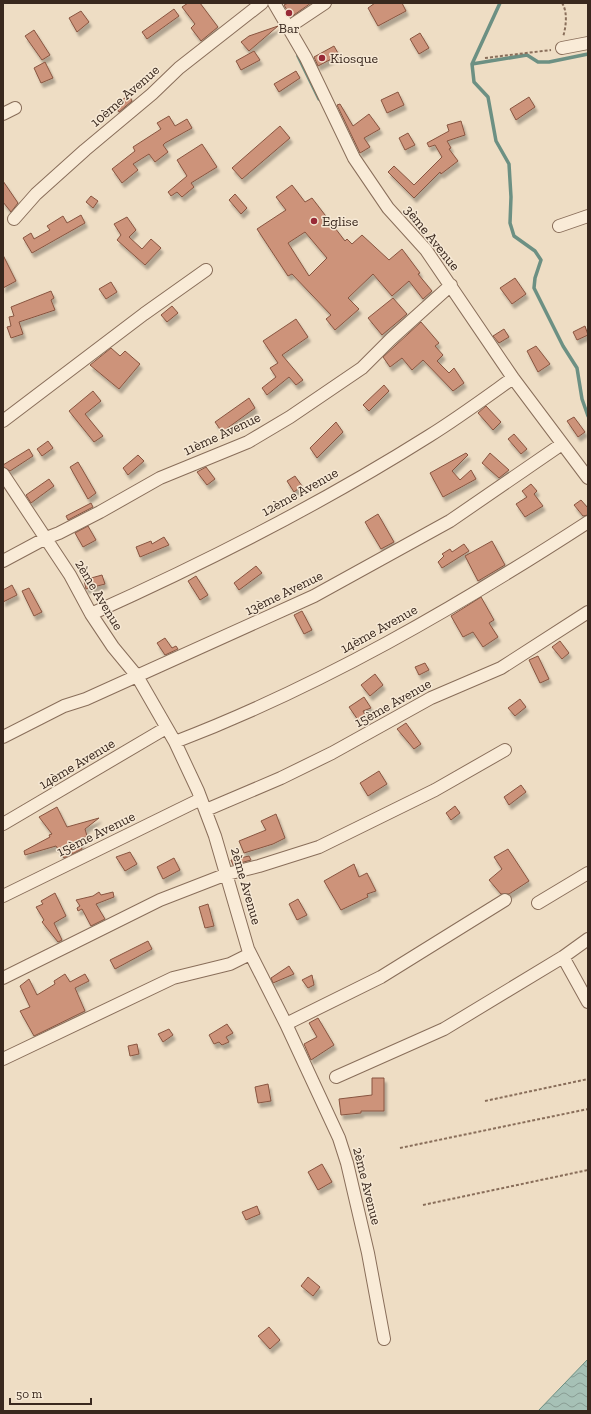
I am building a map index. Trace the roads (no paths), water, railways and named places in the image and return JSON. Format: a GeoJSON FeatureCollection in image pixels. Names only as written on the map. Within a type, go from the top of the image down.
{"type":"FeatureCollection","features":[{"type":"Feature","properties":{"kind":"street","name":"10ème Avenue"},"geometry":{"type":"LineString","coordinates":[[14,219],[36,194],[85,150],[142,103],[185,63],[262,3]]}},
{"type":"Feature","properties":{"kind":"street","name":"3ème Avenue"},"geometry":{"type":"LineString","coordinates":[[274,3],[306,58],[354,158],[388,208],[426,250],[514,378],[588,478]]}},
{"type":"Feature","properties":{"kind":"street"},"geometry":{"type":"LineString","coordinates":[[289,27],[325,3]]}},
{"type":"Feature","properties":{"kind":"street"},"geometry":{"type":"LineString","coordinates":[[562,48],[588,43]]}},
{"type":"Feature","properties":{"kind":"street"},"geometry":{"type":"LineString","coordinates":[[3,114],[15,108]]}},
{"type":"Feature","properties":{"kind":"street"},"geometry":{"type":"LineString","coordinates":[[559,226],[588,216]]}},
{"type":"Feature","properties":{"kind":"street"},"geometry":{"type":"LineString","coordinates":[[3,421],[144,314],[206,270]]}},
{"type":"Feature","properties":{"kind":"street","name":"11ème Avenue"},"geometry":{"type":"LineString","coordinates":[[3,562],[46,538],[59,534],[160,478],[248,442],[290,417],[362,368],[391,338],[451,285]]}},
{"type":"Feature","properties":{"kind":"street","name":"12ème Avenue"},"geometry":{"type":"LineString","coordinates":[[91,614],[212,558],[324,498],[429,436],[514,378]]}},
{"type":"Feature","properties":{"kind":"street","name":"13ème Avenue"},"geometry":{"type":"LineString","coordinates":[[3,737],[64,706],[86,699],[234,634],[314,596],[450,521],[562,444]]}},
{"type":"Feature","properties":{"kind":"street","name":"2ème Avenue"},"geometry":{"type":"LineString","coordinates":[[3,474],[70,575],[91,614],[113,647],[137,676],[175,742],[206,810],[227,874],[250,954],[286,1024],[332,1121],[347,1163],[368,1253],[384,1339]]}},
{"type":"Feature","properties":{"kind":"street","name":"14ème Avenue"},"geometry":{"type":"LineString","coordinates":[[175,742],[269,704],[341,668],[500,579],[588,522]]}},
{"type":"Feature","properties":{"kind":"street","name":"15ème Avenue"},"geometry":{"type":"LineString","coordinates":[[206,810],[281,778],[332,753],[430,698],[501,668],[588,612]]}},
{"type":"Feature","properties":{"kind":"street","name":"14ème Avenue"},"geometry":{"type":"LineString","coordinates":[[3,824],[166,728]]}},
{"type":"Feature","properties":{"kind":"street"},"geometry":{"type":"LineString","coordinates":[[3,978],[133,912],[227,874],[259,866],[319,847],[435,790],[505,750]]}},
{"type":"Feature","properties":{"kind":"street","name":"15ème Avenue"},"geometry":{"type":"LineString","coordinates":[[3,896],[201,799]]}},
{"type":"Feature","properties":{"kind":"street"},"geometry":{"type":"LineString","coordinates":[[538,903],[588,873]]}},
{"type":"Feature","properties":{"kind":"street"},"geometry":{"type":"LineString","coordinates":[[286,1024],[381,977],[505,900]]}},
{"type":"Feature","properties":{"kind":"street"},"geometry":{"type":"LineString","coordinates":[[336,1077],[444,1029],[563,957],[588,939]]}},
{"type":"Feature","properties":{"kind":"street"},"geometry":{"type":"LineString","coordinates":[[3,1059],[113,1008],[173,978],[230,964],[250,954]]}},
{"type":"Feature","properties":{"kind":"street"},"geometry":{"type":"LineString","coordinates":[[563,957],[588,1002]]}},
{"type":"Feature","properties":{"kind":"water"},"geometry":{"type":"Polygon","coordinates":[[[588,1359],[588,1411],[538,1411],[588,1359]]]}},
{"type":"Feature","properties":{"kind":"waterway"},"geometry":{"type":"LineString","coordinates":[[500,3],[472,64],[474,82],[488,97],[496,141],[509,164],[511,197],[510,223],[514,236],[535,251],[541,260],[535,278],[534,288],[563,346],[577,368],[582,399],[588,416]]}},
{"type":"Feature","properties":{"kind":"waterway"},"geometry":{"type":"LineString","coordinates":[[472,64],[527,55],[538,62],[549,62],[588,54]]}},
{"type":"Feature","properties":{"kind":"waterway"},"geometry":{"type":"LineString","coordinates":[[298,56],[319,99]]}},
{"type":"Feature","properties":{"kind":"place","name":"Bar"},"geometry":{"type":"Point","coordinates":[289,13]}},
{"type":"Feature","properties":{"kind":"place","name":"Kiosque"},"geometry":{"type":"Point","coordinates":[322,58]}},
{"type":"Feature","properties":{"kind":"place","name":"Eglise"},"geometry":{"type":"Point","coordinates":[314,221]}}]}
